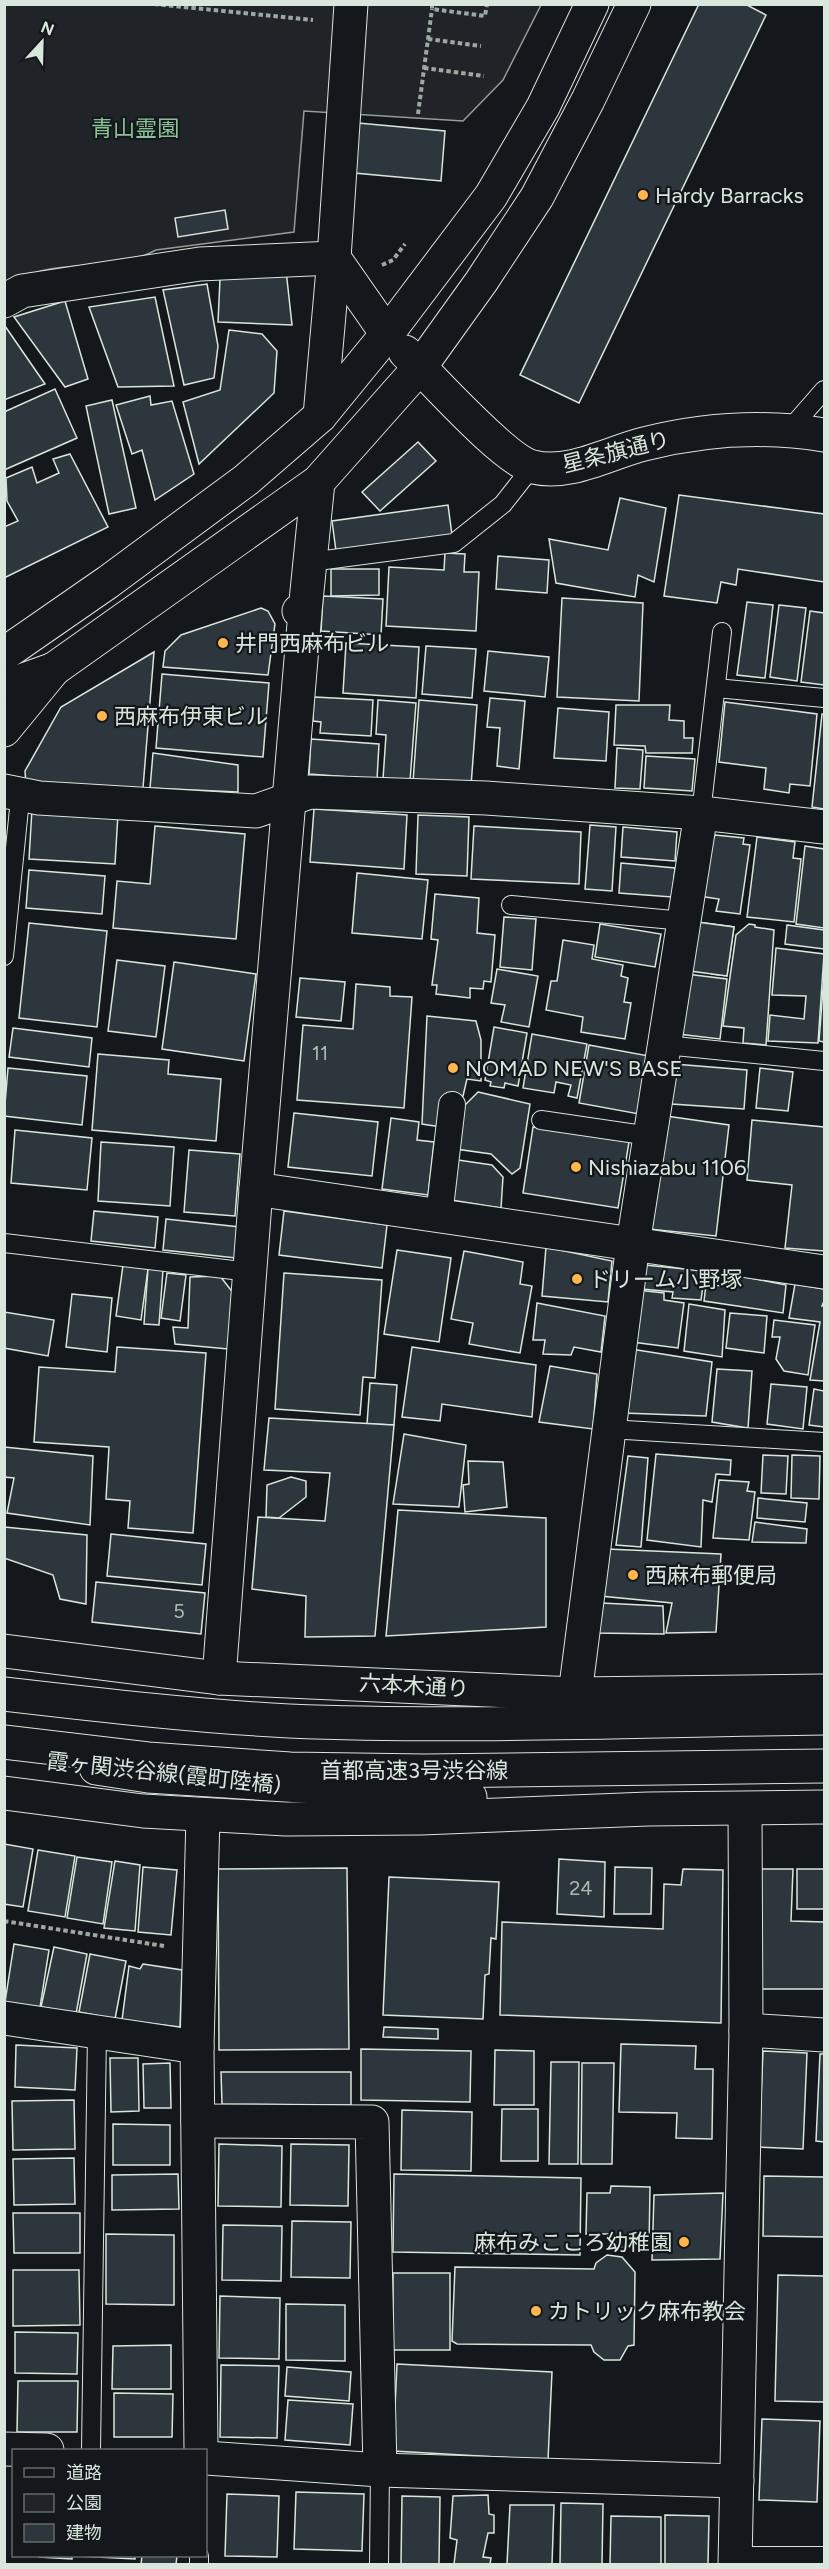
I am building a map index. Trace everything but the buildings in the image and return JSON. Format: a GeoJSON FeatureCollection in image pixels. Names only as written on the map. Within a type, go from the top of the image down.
{"type":"FeatureCollection","features":[{"type":"Feature","properties":{"kind":"main road"},"geometry":{"type":"LineString","coordinates":[[4,654],[18,638],[108,582],[246,480],[320,416],[387,334],[491,196],[543,107],[592,4]]}},
{"type":"Feature","properties":{"kind":"main road"},"geometry":{"type":"LineString","coordinates":[[4,730],[54,669],[318,482],[420,367],[481,282],[537,197],[588,100],[634,4]]}},
{"type":"Feature","properties":{"kind":"main road"},"geometry":{"type":"LineString","coordinates":[[219,1678],[256,1189],[305,612],[299,611],[305,611],[318,482],[320,416],[334,258],[350,14]]}},
{"type":"Feature","properties":{"kind":"main road"},"geometry":{"type":"LineString","coordinates":[[4,301],[22,291],[200,264],[334,258]]}},
{"type":"Feature","properties":{"kind":"main road","name":"星条旗通り"},"geometry":{"type":"LineString","coordinates":[[334,258],[387,334],[509,454],[532,467],[563,469],[642,445],[684,435],[725,429],[790,429],[825,435]]}},
{"type":"Feature","properties":{"kind":"main road"},"geometry":{"type":"LineString","coordinates":[[4,687],[54,669]]}},
{"type":"Feature","properties":{"kind":"main road"},"geometry":{"type":"LineString","coordinates":[[4,792],[39,798],[256,811],[310,792],[486,798],[701,813],[825,827]]}},
{"type":"Feature","properties":{"kind":"main road"},"geometry":{"type":"LineString","coordinates":[[4,1678],[155,1698],[285,1707],[575,1694],[633,1244],[701,813]]}},
{"type":"Feature","properties":{"kind":"main road"},"geometry":{"type":"LineString","coordinates":[[256,1189],[825,1272]]}},
{"type":"Feature","properties":{"kind":"main road","name":"六本木通り"},"geometry":{"type":"LineString","coordinates":[[4,1651],[219,1678],[575,1694],[825,1691]]}},
{"type":"Feature","properties":{"kind":"main road","name":"首都高速3号渋谷線"},"geometry":{"type":"LineString","coordinates":[[4,1694],[150,1711],[289,1720],[426,1723],[825,1718]]}},
{"type":"Feature","properties":{"kind":"main road","name":"首都高速3号渋谷線"},"geometry":{"type":"LineString","coordinates":[[4,1742],[148,1759],[290,1769],[425,1771],[825,1766]]}},
{"type":"Feature","properties":{"kind":"main road","name":"霞ヶ関渋谷線(霞町陸橋)"},"geometry":{"type":"LineString","coordinates":[[4,1756],[148,1776],[648,1809]]}},
{"type":"Feature","properties":{"kind":"main road"},"geometry":{"type":"LineString","coordinates":[[4,1778],[41,1795],[60,1800]]}},
{"type":"Feature","properties":{"kind":"main road"},"geometry":{"type":"LineString","coordinates":[[4,1793],[143,1811],[286,1819],[421,1818],[648,1809],[825,1807]]}},
{"type":"Feature","properties":{"kind":"main road"},"geometry":{"type":"LineString","coordinates":[[735,2560],[746,2030],[745,1809]]}},
{"type":"Feature","properties":{"kind":"main road"},"geometry":{"type":"LineString","coordinates":[[201,2449],[197,2047],[203,1815]]}},
{"type":"Feature","properties":{"kind":"main road"},"geometry":{"type":"LineString","coordinates":[[4,2018],[197,2047]]}},
{"type":"Feature","properties":{"kind":"main road"},"geometry":{"type":"LineString","coordinates":[[746,2030],[825,2035]]}},
{"type":"Feature","properties":{"kind":"main road"},"geometry":{"type":"LineString","coordinates":[[198,2121],[372,2122],[380,2470]]}},
{"type":"Feature","properties":{"kind":"main road"},"geometry":{"type":"LineString","coordinates":[[207,2458],[380,2470],[737,2481]]}},
{"type":"Feature","properties":{"kind":"street"},"geometry":{"type":"LineString","coordinates":[[439,1216],[452,1105]]}},
{"type":"Feature","properties":{"kind":"lane"},"geometry":{"type":"LineString","coordinates":[[790,429],[825,390]]}},
{"type":"Feature","properties":{"kind":"lane"},"geometry":{"type":"LineString","coordinates":[[310,562],[454,543],[503,504],[532,467]]}},
{"type":"Feature","properties":{"kind":"lane"},"geometry":{"type":"LineString","coordinates":[[701,813],[722,632]]}},
{"type":"Feature","properties":{"kind":"lane"},"geometry":{"type":"LineString","coordinates":[[716,688],[825,698]]}},
{"type":"Feature","properties":{"kind":"lane"},"geometry":{"type":"LineString","coordinates":[[4,792],[14,796],[19,810],[4,956]]}},
{"type":"Feature","properties":{"kind":"lane"},"geometry":{"type":"LineString","coordinates":[[512,905],[684,921]]}},
{"type":"Feature","properties":{"kind":"lane"},"geometry":{"type":"LineString","coordinates":[[665,1045],[825,1060]]}},
{"type":"Feature","properties":{"kind":"lane"},"geometry":{"type":"LineString","coordinates":[[541,1120],[650,1136]]}},
{"type":"Feature","properties":{"kind":"lane"},"geometry":{"type":"LineString","coordinates":[[4,1243],[250,1272]]}},
{"type":"Feature","properties":{"kind":"lane"},"geometry":{"type":"LineString","coordinates":[[609,1429],[825,1442]]}},
{"type":"Feature","properties":{"kind":"lane"},"geometry":{"type":"LineString","coordinates":[[91,2449],[97,2032]]}},
{"type":"Feature","properties":{"kind":"lane"},"geometry":{"type":"LineString","coordinates":[[379,2565],[380,2470]]}},
{"type":"Feature","properties":{"kind":"lane"},"geometry":{"type":"LineString","coordinates":[[735,2560],[825,2556]]}},
{"type":"Feature","properties":{"kind":"path"},"geometry":{"type":"LineString","coordinates":[[154,4],[350,14]]}},
{"type":"Feature","properties":{"kind":"path"},"geometry":{"type":"LineString","coordinates":[[418,114],[432,7],[485,16],[487,4]]}},
{"type":"Feature","properties":{"kind":"path"},"geometry":{"type":"LineString","coordinates":[[428,39],[481,46]]}},
{"type":"Feature","properties":{"kind":"path"},"geometry":{"type":"LineString","coordinates":[[424,68],[484,76]]}},
{"type":"Feature","properties":{"kind":"path"},"geometry":{"type":"LineString","coordinates":[[375,268],[393,260],[408,241]]}},
{"type":"Feature","properties":{"kind":"path"},"geometry":{"type":"LineString","coordinates":[[4,1921],[168,1946]]}},
{"type":"Feature","properties":{"kind":"green space","name":"青山霊園"},"geometry":{"type":"Polygon","coordinates":[[[5,5],[541,5],[503,80],[463,121],[304,111],[294,232],[156,250],[130,260],[45,270],[5,283],[5,5]]]}},
{"type":"Feature","properties":{"kind":"place","name":"Hardy Barracks"},"geometry":{"type":"Point","coordinates":[643,195]}},
{"type":"Feature","properties":{"kind":"place","name":"井門西麻布ビル"},"geometry":{"type":"Point","coordinates":[223,643]}},
{"type":"Feature","properties":{"kind":"place","name":"西麻布伊東ビル"},"geometry":{"type":"Point","coordinates":[102,716]}},
{"type":"Feature","properties":{"kind":"place","name":"NOMAD NEW'S BASE"},"geometry":{"type":"Point","coordinates":[453,1068]}},
{"type":"Feature","properties":{"kind":"place","name":"Nishiazabu 1106"},"geometry":{"type":"Point","coordinates":[576,1167]}},
{"type":"Feature","properties":{"kind":"place","name":"ドリーム小野塚"},"geometry":{"type":"Point","coordinates":[577,1279]}},
{"type":"Feature","properties":{"kind":"place","name":"西麻布郵便局"},"geometry":{"type":"Point","coordinates":[633,1575]}},
{"type":"Feature","properties":{"kind":"place","name":"麻布みこころ幼稚園"},"geometry":{"type":"Point","coordinates":[684,2242]}},
{"type":"Feature","properties":{"kind":"place","name":"カトリック麻布教会"},"geometry":{"type":"Point","coordinates":[536,2311]}}]}
